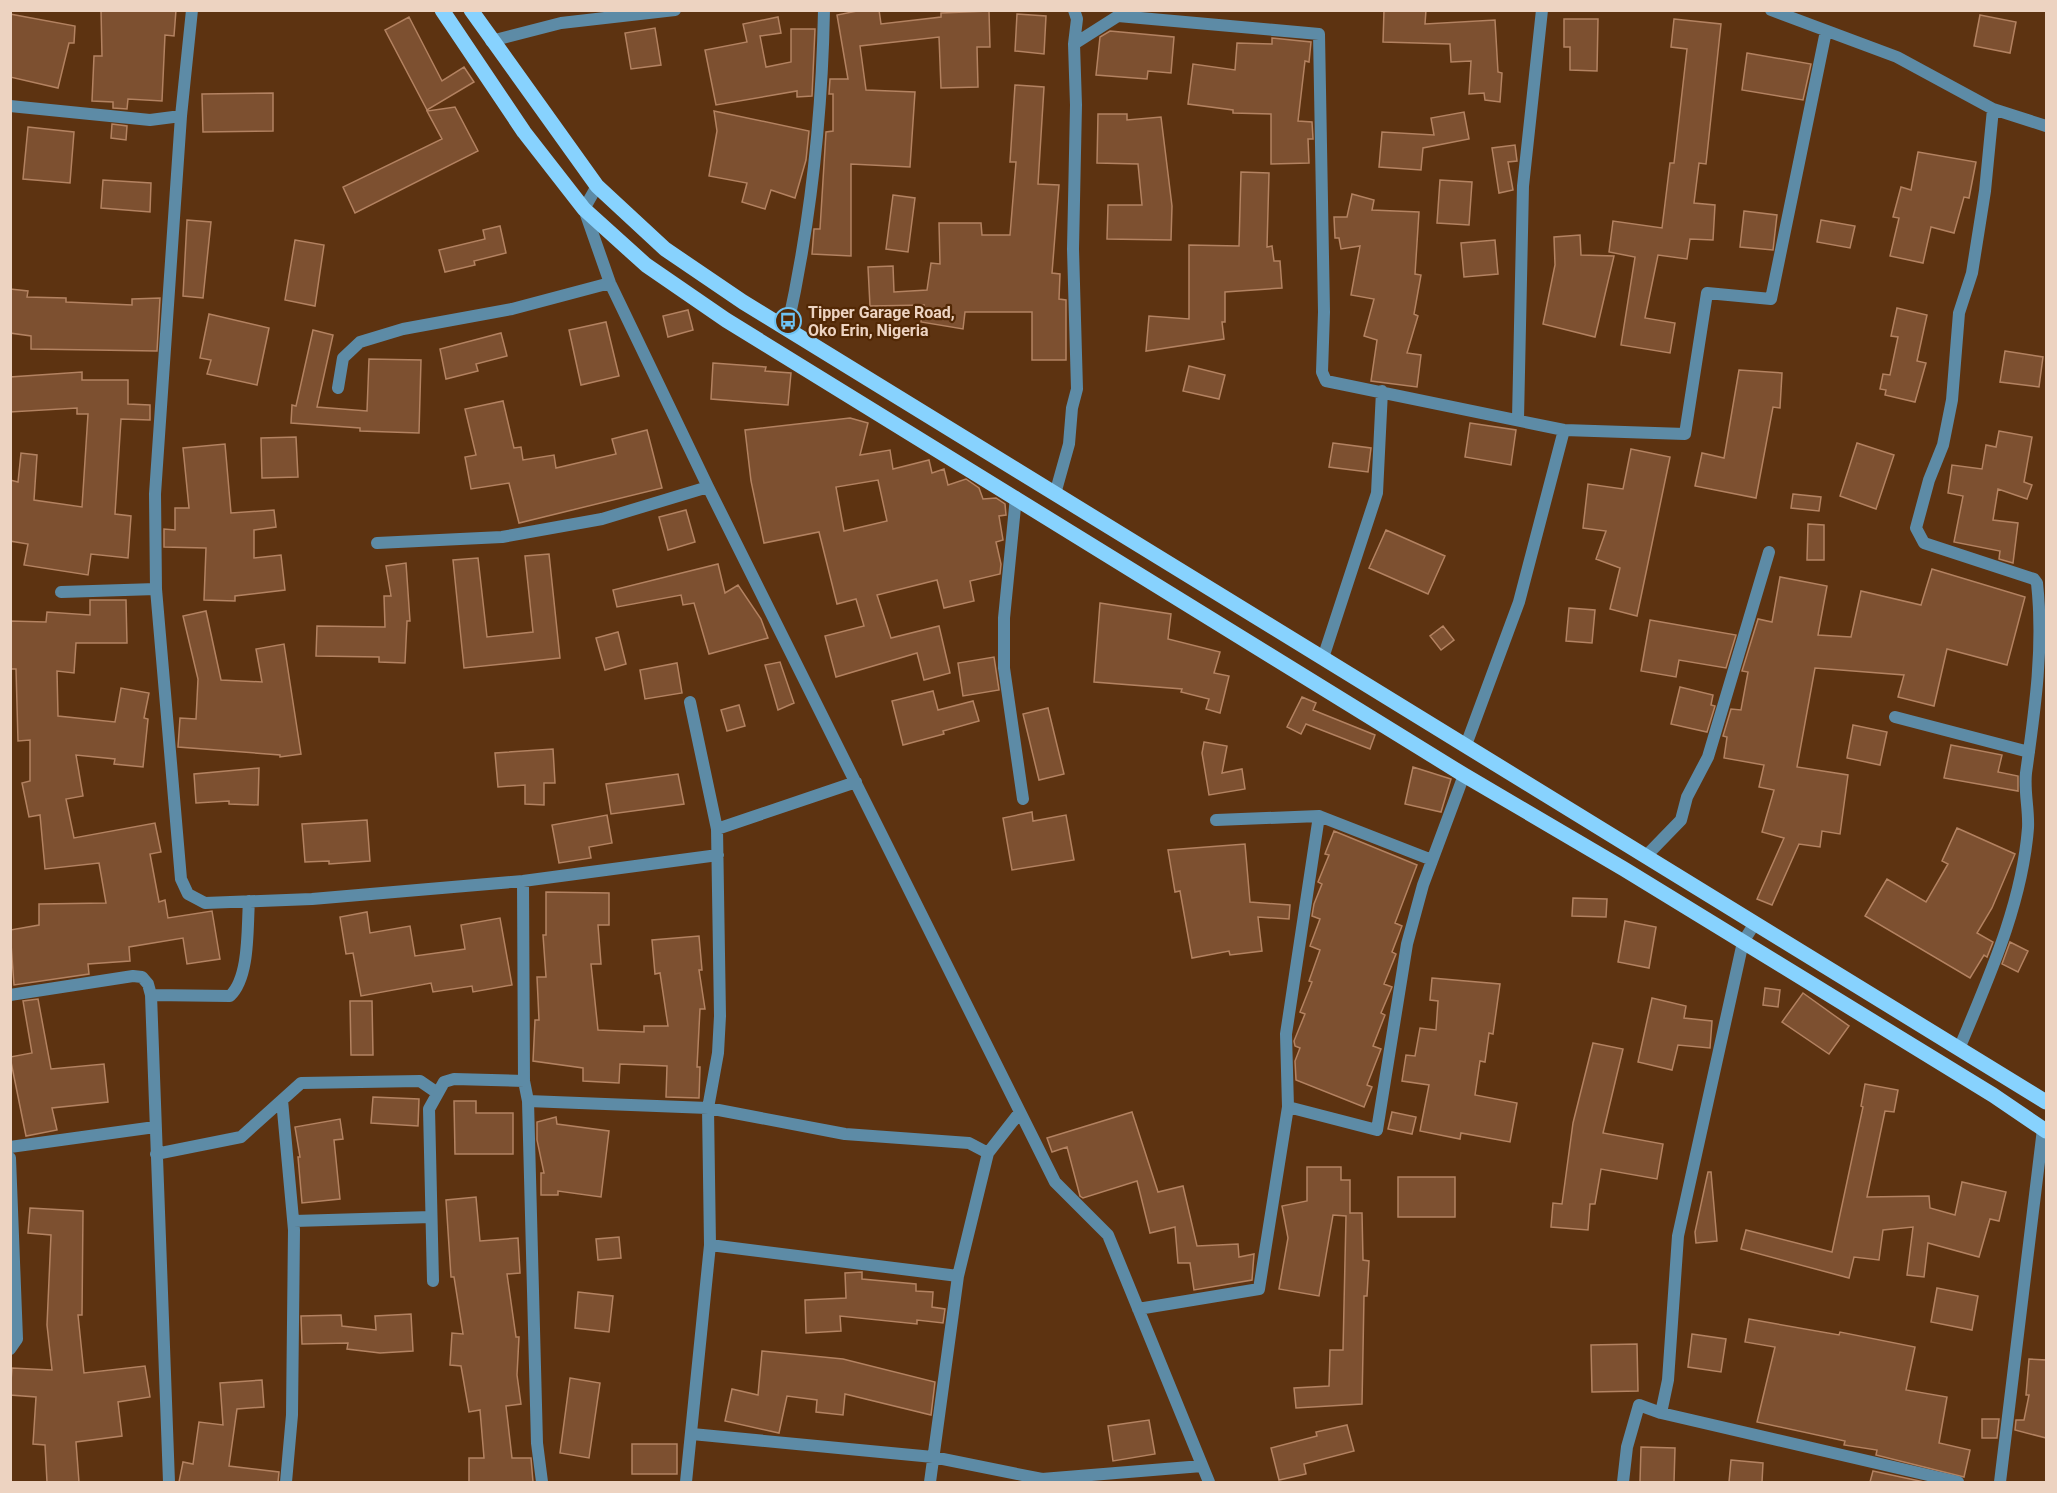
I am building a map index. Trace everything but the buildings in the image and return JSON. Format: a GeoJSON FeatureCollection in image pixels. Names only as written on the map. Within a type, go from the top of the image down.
{"type":"FeatureCollection","features":[{"type":"Feature","properties":{"kind":"main road"},"geometry":{"type":"LineString","coordinates":[[442,10],[524,132],[584,209],[646,265],[726,320],[1016,496],[1464,775],[1743,942],[2045,1130]]}},
{"type":"Feature","properties":{"kind":"main road"},"geometry":{"type":"LineString","coordinates":[[471,10],[597,186],[665,249],[787,329],[2046,1102]]}},
{"type":"Feature","properties":{"kind":"street"},"geometry":{"type":"LineString","coordinates":[[192,10],[181,116],[155,494],[156,589],[182,879],[188,894],[205,903],[523,881],[718,855]]}},
{"type":"Feature","properties":{"kind":"street"},"geometry":{"type":"LineString","coordinates":[[491,41],[561,23],[675,10]]}},
{"type":"Feature","properties":{"kind":"street"},"geometry":{"type":"LineString","coordinates":[[787,329],[797,284],[814,150],[823,62],[824,10]]}},
{"type":"Feature","properties":{"kind":"street"},"geometry":{"type":"LineString","coordinates":[[1056,494],[1069,444],[1072,408],[1077,389],[1073,249],[1076,105],[1074,44],[1077,19],[1074,10]]}},
{"type":"Feature","properties":{"kind":"street"},"geometry":{"type":"LineString","coordinates":[[1518,419],[1523,186],[1542,10]]}},
{"type":"Feature","properties":{"kind":"street"},"geometry":{"type":"LineString","coordinates":[[1771,10],[1897,57],[1993,109],[2046,126]]}},
{"type":"Feature","properties":{"kind":"street"},"geometry":{"type":"LineString","coordinates":[[1074,44],[1118,16],[1319,34],[1324,312],[1322,372],[1326,381],[1564,430],[1685,434],[1707,293],[1771,299],[1826,31]]}},
{"type":"Feature","properties":{"kind":"street"},"geometry":{"type":"LineString","coordinates":[[10,106],[150,120],[181,116]]}},
{"type":"Feature","properties":{"kind":"street"},"geometry":{"type":"LineString","coordinates":[[1959,1049],[1996,959],[2019,881],[2028,826],[2025,784],[2038,688],[2041,620],[2037,583],[2034,579],[1924,543],[1916,528],[1929,480],[1943,445],[1952,400],[1959,313],[1972,273],[1985,191],[1993,109]]}},
{"type":"Feature","properties":{"kind":"street"},"geometry":{"type":"LineString","coordinates":[[597,186],[584,209],[610,283],[708,487],[1055,1182],[1108,1235],[1209,1482]]}},
{"type":"Feature","properties":{"kind":"street"},"geometry":{"type":"LineString","coordinates":[[338,388],[343,358],[360,342],[403,329],[512,309],[610,283]]}},
{"type":"Feature","properties":{"kind":"street"},"geometry":{"type":"LineString","coordinates":[[1323,658],[1377,493],[1382,391]]}},
{"type":"Feature","properties":{"kind":"street"},"geometry":{"type":"LineString","coordinates":[[1466,745],[1519,602],[1564,430]]}},
{"type":"Feature","properties":{"kind":"street"},"geometry":{"type":"LineString","coordinates":[[377,543],[501,537],[602,519],[708,487]]}},
{"type":"Feature","properties":{"kind":"street"},"geometry":{"type":"LineString","coordinates":[[1016,496],[1004,618],[1004,668],[1023,799]]}},
{"type":"Feature","properties":{"kind":"street"},"geometry":{"type":"LineString","coordinates":[[1646,856],[1681,819],[1687,797],[1708,757],[1769,552]]}},
{"type":"Feature","properties":{"kind":"street"},"geometry":{"type":"LineString","coordinates":[[61,592],[156,589]]}},
{"type":"Feature","properties":{"kind":"street"},"geometry":{"type":"LineString","coordinates":[[686,1482],[710,1245],[708,1108],[718,1053],[720,1016],[717,829],[690,702]]}},
{"type":"Feature","properties":{"kind":"street"},"geometry":{"type":"LineString","coordinates":[[1894,717],[2029,752]]}},
{"type":"Feature","properties":{"kind":"street"},"geometry":{"type":"LineString","coordinates":[[1288,1107],[1377,1130],[1407,944],[1432,860],[1464,775]]}},
{"type":"Feature","properties":{"kind":"street"},"geometry":{"type":"LineString","coordinates":[[717,829],[856,782]]}},
{"type":"Feature","properties":{"kind":"street"},"geometry":{"type":"LineString","coordinates":[[1216,820],[1318,816],[1432,860]]}},
{"type":"Feature","properties":{"kind":"street"},"geometry":{"type":"LineString","coordinates":[[1138,1310],[1259,1289],[1288,1107],[1286,1034],[1318,816]]}},
{"type":"Feature","properties":{"kind":"street"},"geometry":{"type":"LineString","coordinates":[[523,881],[524,1081],[528,1101],[537,1443],[542,1482]]}},
{"type":"Feature","properties":{"kind":"street"},"geometry":{"type":"LineString","coordinates":[[151,995],[231,996],[238,989],[243,977],[249,901]]}},
{"type":"Feature","properties":{"kind":"street"},"geometry":{"type":"LineString","coordinates":[[1661,1413],[1668,1380],[1678,1236],[1743,942],[1755,923]]}},
{"type":"Feature","properties":{"kind":"street"},"geometry":{"type":"LineString","coordinates":[[10,995],[134,976],[142,977],[148,984],[151,995],[154,1127],[169,1482]]}},
{"type":"Feature","properties":{"kind":"street"},"geometry":{"type":"LineString","coordinates":[[433,1281],[429,1109],[436,1092],[444,1082],[453,1079],[524,1081]]}},
{"type":"Feature","properties":{"kind":"street"},"geometry":{"type":"LineString","coordinates":[[156,1154],[241,1137],[301,1083],[420,1081],[436,1092]]}},
{"type":"Feature","properties":{"kind":"street"},"geometry":{"type":"LineString","coordinates":[[282,1100],[294,1221],[292,1415],[286,1482]]}},
{"type":"Feature","properties":{"kind":"street"},"geometry":{"type":"LineString","coordinates":[[528,1101],[708,1108],[845,1134],[969,1143],[988,1153]]}},
{"type":"Feature","properties":{"kind":"street"},"geometry":{"type":"LineString","coordinates":[[930,1482],[958,1276],[988,1153],[1020,1112]]}},
{"type":"Feature","properties":{"kind":"street"},"geometry":{"type":"LineString","coordinates":[[10,1147],[154,1127]]}},
{"type":"Feature","properties":{"kind":"street"},"geometry":{"type":"LineString","coordinates":[[2000,1482],[2045,1130]]}},
{"type":"Feature","properties":{"kind":"street"},"geometry":{"type":"LineString","coordinates":[[10,1158],[17,1339],[10,1349]]}},
{"type":"Feature","properties":{"kind":"street"},"geometry":{"type":"LineString","coordinates":[[294,1221],[431,1217]]}},
{"type":"Feature","properties":{"kind":"street"},"geometry":{"type":"LineString","coordinates":[[710,1245],[958,1276]]}},
{"type":"Feature","properties":{"kind":"street"},"geometry":{"type":"LineString","coordinates":[[1623,1482],[1627,1447],[1639,1405],[1661,1413],[1958,1482]]}},
{"type":"Feature","properties":{"kind":"street"},"geometry":{"type":"LineString","coordinates":[[692,1434],[933,1457],[1042,1479],[1202,1466]]}},
{"type":"Feature","properties":{"kind":"place","name":"Tipper Garage Road, Oko Erin, Nigeria"},"geometry":{"type":"Point","coordinates":[788,321]}}]}
